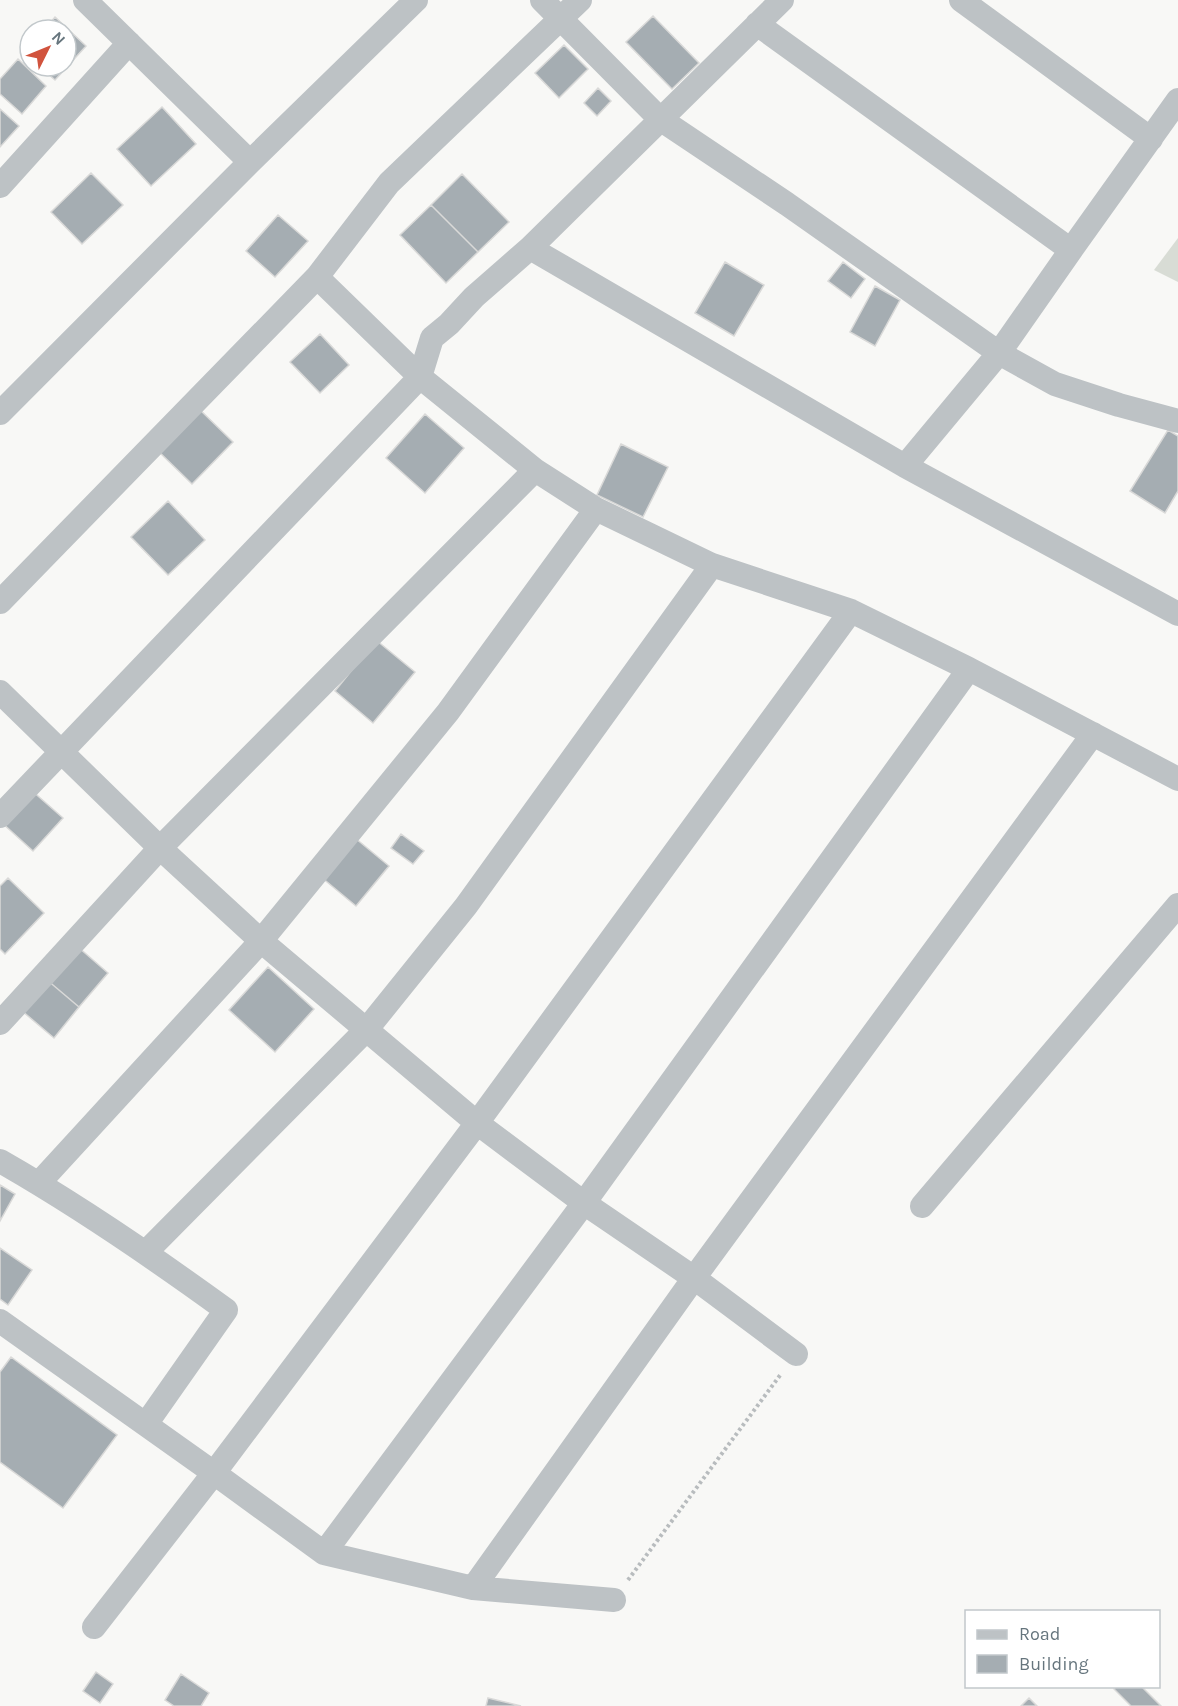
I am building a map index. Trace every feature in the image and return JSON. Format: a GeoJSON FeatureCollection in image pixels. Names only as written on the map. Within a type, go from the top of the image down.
{"type":"FeatureCollection","features":[{"type":"Feature","properties":{"kind":"street"},"geometry":{"type":"LineString","coordinates":[[85,0],[250,162]]}},
{"type":"Feature","properties":{"kind":"street"},"geometry":{"type":"LineString","coordinates":[[0,413],[250,162],[416,0]]}},
{"type":"Feature","properties":{"kind":"street"},"geometry":{"type":"LineString","coordinates":[[542,0],[660,120],[787,204],[999,353],[1055,384],[1178,421]]}},
{"type":"Feature","properties":{"kind":"street"},"geometry":{"type":"LineString","coordinates":[[0,602],[317,277],[389,183],[580,0]]}},
{"type":"Feature","properties":{"kind":"street"},"geometry":{"type":"LineString","coordinates":[[0,816],[420,377],[432,338],[530,248],[782,0]]}},
{"type":"Feature","properties":{"kind":"street"},"geometry":{"type":"LineString","coordinates":[[961,0],[1151,139]]}},
{"type":"Feature","properties":{"kind":"street"},"geometry":{"type":"LineString","coordinates":[[757,24],[1071,250]]}},
{"type":"Feature","properties":{"kind":"street"},"geometry":{"type":"LineString","coordinates":[[0,186],[129,43]]}},
{"type":"Feature","properties":{"kind":"street"},"geometry":{"type":"LineString","coordinates":[[905,466],[999,353],[1178,100]]}},
{"type":"Feature","properties":{"kind":"street"},"geometry":{"type":"LineString","coordinates":[[530,248],[905,466],[1178,614]]}},
{"type":"Feature","properties":{"kind":"street"},"geometry":{"type":"LineString","coordinates":[[317,277],[420,377],[535,470],[596,509],[712,565],[851,611],[969,669],[1178,779]]}},
{"type":"Feature","properties":{"kind":"street"},"geometry":{"type":"LineString","coordinates":[[0,1023],[160,848],[535,470]]}},
{"type":"Feature","properties":{"kind":"street"},"geometry":{"type":"LineString","coordinates":[[39,1183],[261,941],[448,712],[596,509]]}},
{"type":"Feature","properties":{"kind":"street"},"geometry":{"type":"LineString","coordinates":[[146,1252],[367,1029],[466,906],[712,565]]}},
{"type":"Feature","properties":{"kind":"street"},"geometry":{"type":"LineString","coordinates":[[94,1627],[214,1473],[477,1123],[851,611]]}},
{"type":"Feature","properties":{"kind":"street"},"geometry":{"type":"LineString","coordinates":[[324,1553],[584,1203],[969,669]]}},
{"type":"Feature","properties":{"kind":"street"},"geometry":{"type":"LineString","coordinates":[[0,692],[160,848],[261,941],[477,1123],[584,1203],[694,1278],[796,1354]]}},
{"type":"Feature","properties":{"kind":"street"},"geometry":{"type":"LineString","coordinates":[[473,1587],[694,1278],[1093,734]]}},
{"type":"Feature","properties":{"kind":"street"},"geometry":{"type":"LineString","coordinates":[[922,1206],[1178,905]]}},
{"type":"Feature","properties":{"kind":"street"},"geometry":{"type":"LineString","coordinates":[[0,1161],[39,1183],[146,1252],[226,1310],[146,1424]]}},
{"type":"Feature","properties":{"kind":"street"},"geometry":{"type":"LineString","coordinates":[[0,1321],[324,1553],[473,1587],[614,1600]]}},
{"type":"Feature","properties":{"kind":"path"},"geometry":{"type":"LineString","coordinates":[[614,1600],[796,1354]]}},
{"type":"Feature","properties":{"kind":"shaded area"},"geometry":{"type":"Polygon","coordinates":[[[1178,238],[1178,282],[1154,270],[1178,238]]]}},
{"type":"Feature","properties":{"kind":"building"},"geometry":{"type":"Polygon","coordinates":[[[653,16],[699,63],[672,89],[626,42],[653,16]]]}},
{"type":"Feature","properties":{"kind":"building"},"geometry":{"type":"Polygon","coordinates":[[[78,39],[86,46],[78,55],[78,39]]]}},
{"type":"Feature","properties":{"kind":"building"},"geometry":{"type":"Polygon","coordinates":[[[564,45],[588,69],[559,98],[535,73],[564,45]]]}},
{"type":"Feature","properties":{"kind":"building"},"geometry":{"type":"Polygon","coordinates":[[[18,59],[18,78],[38,78],[46,86],[22,114],[0,94],[0,79],[18,59]]]}},
{"type":"Feature","properties":{"kind":"building"},"geometry":{"type":"Polygon","coordinates":[[[598,88],[611,101],[597,116],[584,103],[598,88]]]}},
{"type":"Feature","properties":{"kind":"building"},"geometry":{"type":"Polygon","coordinates":[[[162,107],[196,144],[151,186],[117,149],[162,107]]]}},
{"type":"Feature","properties":{"kind":"building"},"geometry":{"type":"Polygon","coordinates":[[[0,109],[19,126],[0,147],[0,109]]]}},
{"type":"Feature","properties":{"kind":"building"},"geometry":{"type":"Polygon","coordinates":[[[91,173],[123,205],[82,244],[51,212],[91,173]]]}},
{"type":"Feature","properties":{"kind":"building"},"geometry":{"type":"Polygon","coordinates":[[[462,174],[509,222],[478,252],[431,205],[462,174]]]}},
{"type":"Feature","properties":{"kind":"building"},"geometry":{"type":"Polygon","coordinates":[[[431,205],[478,252],[446,283],[400,235],[431,205]]]}},
{"type":"Feature","properties":{"kind":"building"},"geometry":{"type":"Polygon","coordinates":[[[278,215],[308,241],[275,277],[246,251],[278,215]]]}},
{"type":"Feature","properties":{"kind":"building"},"geometry":{"type":"Polygon","coordinates":[[[725,262],[764,285],[734,336],[695,313],[725,262]]]}},
{"type":"Feature","properties":{"kind":"building"},"geometry":{"type":"Polygon","coordinates":[[[843,262],[865,279],[851,298],[828,281],[843,262]]]}},
{"type":"Feature","properties":{"kind":"building"},"geometry":{"type":"Polygon","coordinates":[[[875,286],[900,300],[875,346],[850,332],[875,286]]]}},
{"type":"Feature","properties":{"kind":"building"},"geometry":{"type":"Polygon","coordinates":[[[320,334],[349,365],[320,393],[290,362],[320,334]]]}},
{"type":"Feature","properties":{"kind":"building"},"geometry":{"type":"Polygon","coordinates":[[[195,405],[233,442],[192,484],[154,447],[195,405]]]}},
{"type":"Feature","properties":{"kind":"building"},"geometry":{"type":"Polygon","coordinates":[[[425,414],[464,448],[425,493],[386,458],[425,414]]]}},
{"type":"Feature","properties":{"kind":"building"},"geometry":{"type":"Polygon","coordinates":[[[1168,430],[1178,436],[1178,491],[1165,513],[1130,491],[1168,430]]]}},
{"type":"Feature","properties":{"kind":"building"},"geometry":{"type":"Polygon","coordinates":[[[621,444],[668,467],[643,517],[597,495],[621,444]]]}},
{"type":"Feature","properties":{"kind":"building"},"geometry":{"type":"Polygon","coordinates":[[[168,501],[205,540],[168,575],[131,537],[168,501]]]}},
{"type":"Feature","properties":{"kind":"building"},"geometry":{"type":"Polygon","coordinates":[[[376,640],[415,672],[373,723],[335,691],[376,640]]]}},
{"type":"Feature","properties":{"kind":"building"},"geometry":{"type":"Polygon","coordinates":[[[22,782],[63,818],[33,851],[0,821],[22,782]]]}},
{"type":"Feature","properties":{"kind":"building"},"geometry":{"type":"Polygon","coordinates":[[[349,833],[389,866],[356,906],[315,872],[349,833]]]}},
{"type":"Feature","properties":{"kind":"building"},"geometry":{"type":"Polygon","coordinates":[[[401,834],[424,851],[413,864],[391,848],[401,834]]]}},
{"type":"Feature","properties":{"kind":"building"},"geometry":{"type":"Polygon","coordinates":[[[8,878],[44,913],[5,954],[0,949],[0,886],[8,878]]]}},
{"type":"Feature","properties":{"kind":"building"},"geometry":{"type":"Polygon","coordinates":[[[70,940],[108,973],[79,1007],[40,974],[70,940]]]}},
{"type":"Feature","properties":{"kind":"building"},"geometry":{"type":"Polygon","coordinates":[[[268,967],[314,1009],[275,1052],[229,1010],[268,967]]]}},
{"type":"Feature","properties":{"kind":"building"},"geometry":{"type":"Polygon","coordinates":[[[40,974],[79,1007],[54,1038],[15,1005],[40,974]]]}},
{"type":"Feature","properties":{"kind":"building"},"geometry":{"type":"Polygon","coordinates":[[[0,1185],[15,1194],[0,1221],[0,1185]]]}},
{"type":"Feature","properties":{"kind":"building"},"geometry":{"type":"Polygon","coordinates":[[[0,1248],[32,1270],[8,1305],[0,1299],[0,1248]]]}},
{"type":"Feature","properties":{"kind":"building"},"geometry":{"type":"Polygon","coordinates":[[[11,1357],[117,1435],[63,1508],[0,1462],[0,1372],[11,1357]]]}},
{"type":"Feature","properties":{"kind":"building"},"geometry":{"type":"Polygon","coordinates":[[[96,1672],[113,1684],[100,1703],[83,1691],[96,1672]]]}},
{"type":"Feature","properties":{"kind":"building"},"geometry":{"type":"Polygon","coordinates":[[[181,1674],[209,1693],[201,1706],[174,1706],[165,1700],[181,1674]]]}},
{"type":"Feature","properties":{"kind":"building"},"geometry":{"type":"Polygon","coordinates":[[[1143,1688],[1161,1706],[1131,1706],[1114,1689],[1143,1688]]]}},
{"type":"Feature","properties":{"kind":"building"},"geometry":{"type":"Polygon","coordinates":[[[488,1698],[521,1706],[486,1706],[488,1698]]]}},
{"type":"Feature","properties":{"kind":"building"},"geometry":{"type":"Polygon","coordinates":[[[1029,1698],[1037,1706],[1021,1706],[1029,1698]]]}}]}
